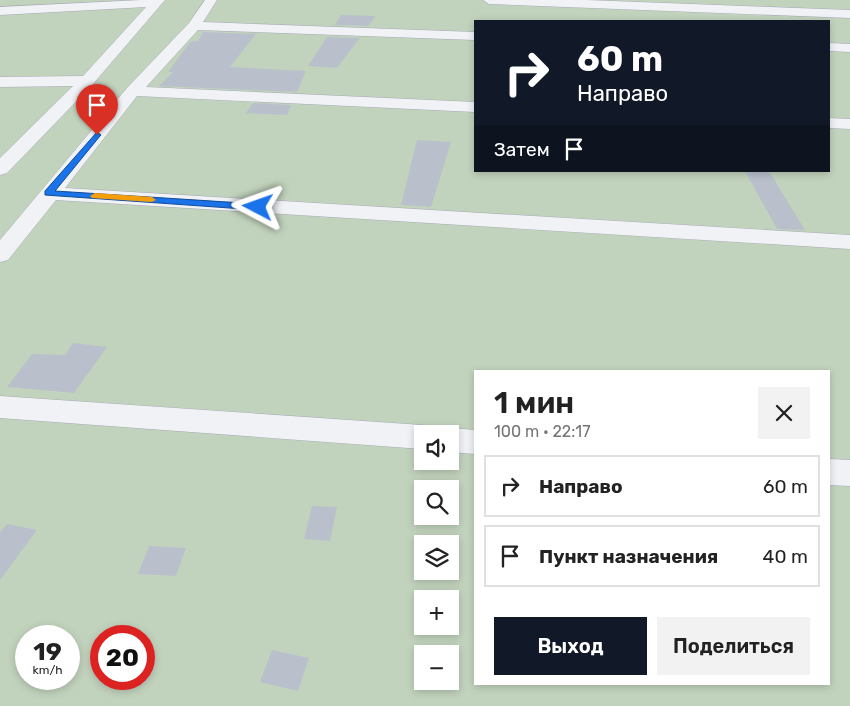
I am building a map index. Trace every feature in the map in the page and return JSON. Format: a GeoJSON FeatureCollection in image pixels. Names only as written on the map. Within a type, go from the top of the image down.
{"type":"FeatureCollection","features":[{"type":"Feature","properties":{"kind":"street"},"geometry":{"type":"LineString","coordinates":[[0,255],[48,193],[133,91],[194,26],[211,0]]}},
{"type":"Feature","properties":{"kind":"street"},"geometry":{"type":"LineString","coordinates":[[489,0],[850,14]]}},
{"type":"Feature","properties":{"kind":"street"},"geometry":{"type":"LineString","coordinates":[[0,11],[158,1]]}},
{"type":"Feature","properties":{"kind":"street"},"geometry":{"type":"LineString","coordinates":[[0,169],[87,81],[158,1]]}},
{"type":"Feature","properties":{"kind":"street"},"geometry":{"type":"LineString","coordinates":[[194,26],[474,36]]}},
{"type":"Feature","properties":{"kind":"street"},"geometry":{"type":"LineString","coordinates":[[830,47],[850,48]]}},
{"type":"Feature","properties":{"kind":"street"},"geometry":{"type":"LineString","coordinates":[[0,82],[87,81]]}},
{"type":"Feature","properties":{"kind":"street"},"geometry":{"type":"LineString","coordinates":[[133,91],[474,107]]}},
{"type":"Feature","properties":{"kind":"street"},"geometry":{"type":"LineString","coordinates":[[830,123],[850,124]]}},
{"type":"Feature","properties":{"kind":"street"},"geometry":{"type":"LineString","coordinates":[[48,193],[850,242]]}},
{"type":"Feature","properties":{"kind":"street"},"geometry":{"type":"LineString","coordinates":[[0,407],[414,436]]}},
{"type":"Feature","properties":{"kind":"street"},"geometry":{"type":"LineString","coordinates":[[459,441],[474,442]]}},
{"type":"Feature","properties":{"kind":"street"},"geometry":{"type":"LineString","coordinates":[[830,472],[850,473]]}},
{"type":"Feature","properties":{"kind":"green space"},"geometry":{"type":"Polygon","coordinates":[[[0,0],[850,0],[850,706],[0,706],[0,0]]]}},
{"type":"Feature","properties":{"kind":"building"},"geometry":{"type":"Polygon","coordinates":[[[341,15],[376,16],[368,26],[335,25],[341,15]]]}},
{"type":"Feature","properties":{"kind":"building"},"geometry":{"type":"Polygon","coordinates":[[[203,32],[256,34],[230,67],[306,71],[297,92],[159,86],[173,72],[168,72],[190,42],[198,41],[203,32]]]}},
{"type":"Feature","properties":{"kind":"building"},"geometry":{"type":"Polygon","coordinates":[[[327,37],[360,38],[337,68],[308,66],[327,37]]]}},
{"type":"Feature","properties":{"kind":"building"},"geometry":{"type":"Polygon","coordinates":[[[253,103],[291,105],[287,115],[246,113],[253,103]]]}},
{"type":"Feature","properties":{"kind":"building"},"geometry":{"type":"Polygon","coordinates":[[[417,140],[451,142],[431,207],[401,205],[417,140]]]}},
{"type":"Feature","properties":{"kind":"building"},"geometry":{"type":"Polygon","coordinates":[[[746,172],[770,172],[805,230],[777,229],[746,172]]]}},
{"type":"Feature","properties":{"kind":"building"},"geometry":{"type":"Polygon","coordinates":[[[73,343],[107,347],[74,393],[7,387],[32,354],[65,355],[73,343]]]}},
{"type":"Feature","properties":{"kind":"building"},"geometry":{"type":"Polygon","coordinates":[[[312,506],[337,507],[330,541],[304,539],[312,506]]]}},
{"type":"Feature","properties":{"kind":"building"},"geometry":{"type":"Polygon","coordinates":[[[7,524],[37,530],[0,580],[0,532],[7,524]]]}},
{"type":"Feature","properties":{"kind":"building"},"geometry":{"type":"Polygon","coordinates":[[[149,546],[186,548],[176,576],[138,574],[149,546]]]}},
{"type":"Feature","properties":{"kind":"building"},"geometry":{"type":"Polygon","coordinates":[[[272,650],[309,658],[298,691],[260,682],[272,650]]]}},
{"type":"Feature","properties":{"kind":"slow traffic"},"geometry":{"type":"LineString","coordinates":[[95,196],[152,200]]}},
{"type":"Feature","properties":{"kind":"route"},"geometry":{"type":"LineString","coordinates":[[97,135],[48,193],[258,207]]}}]}
